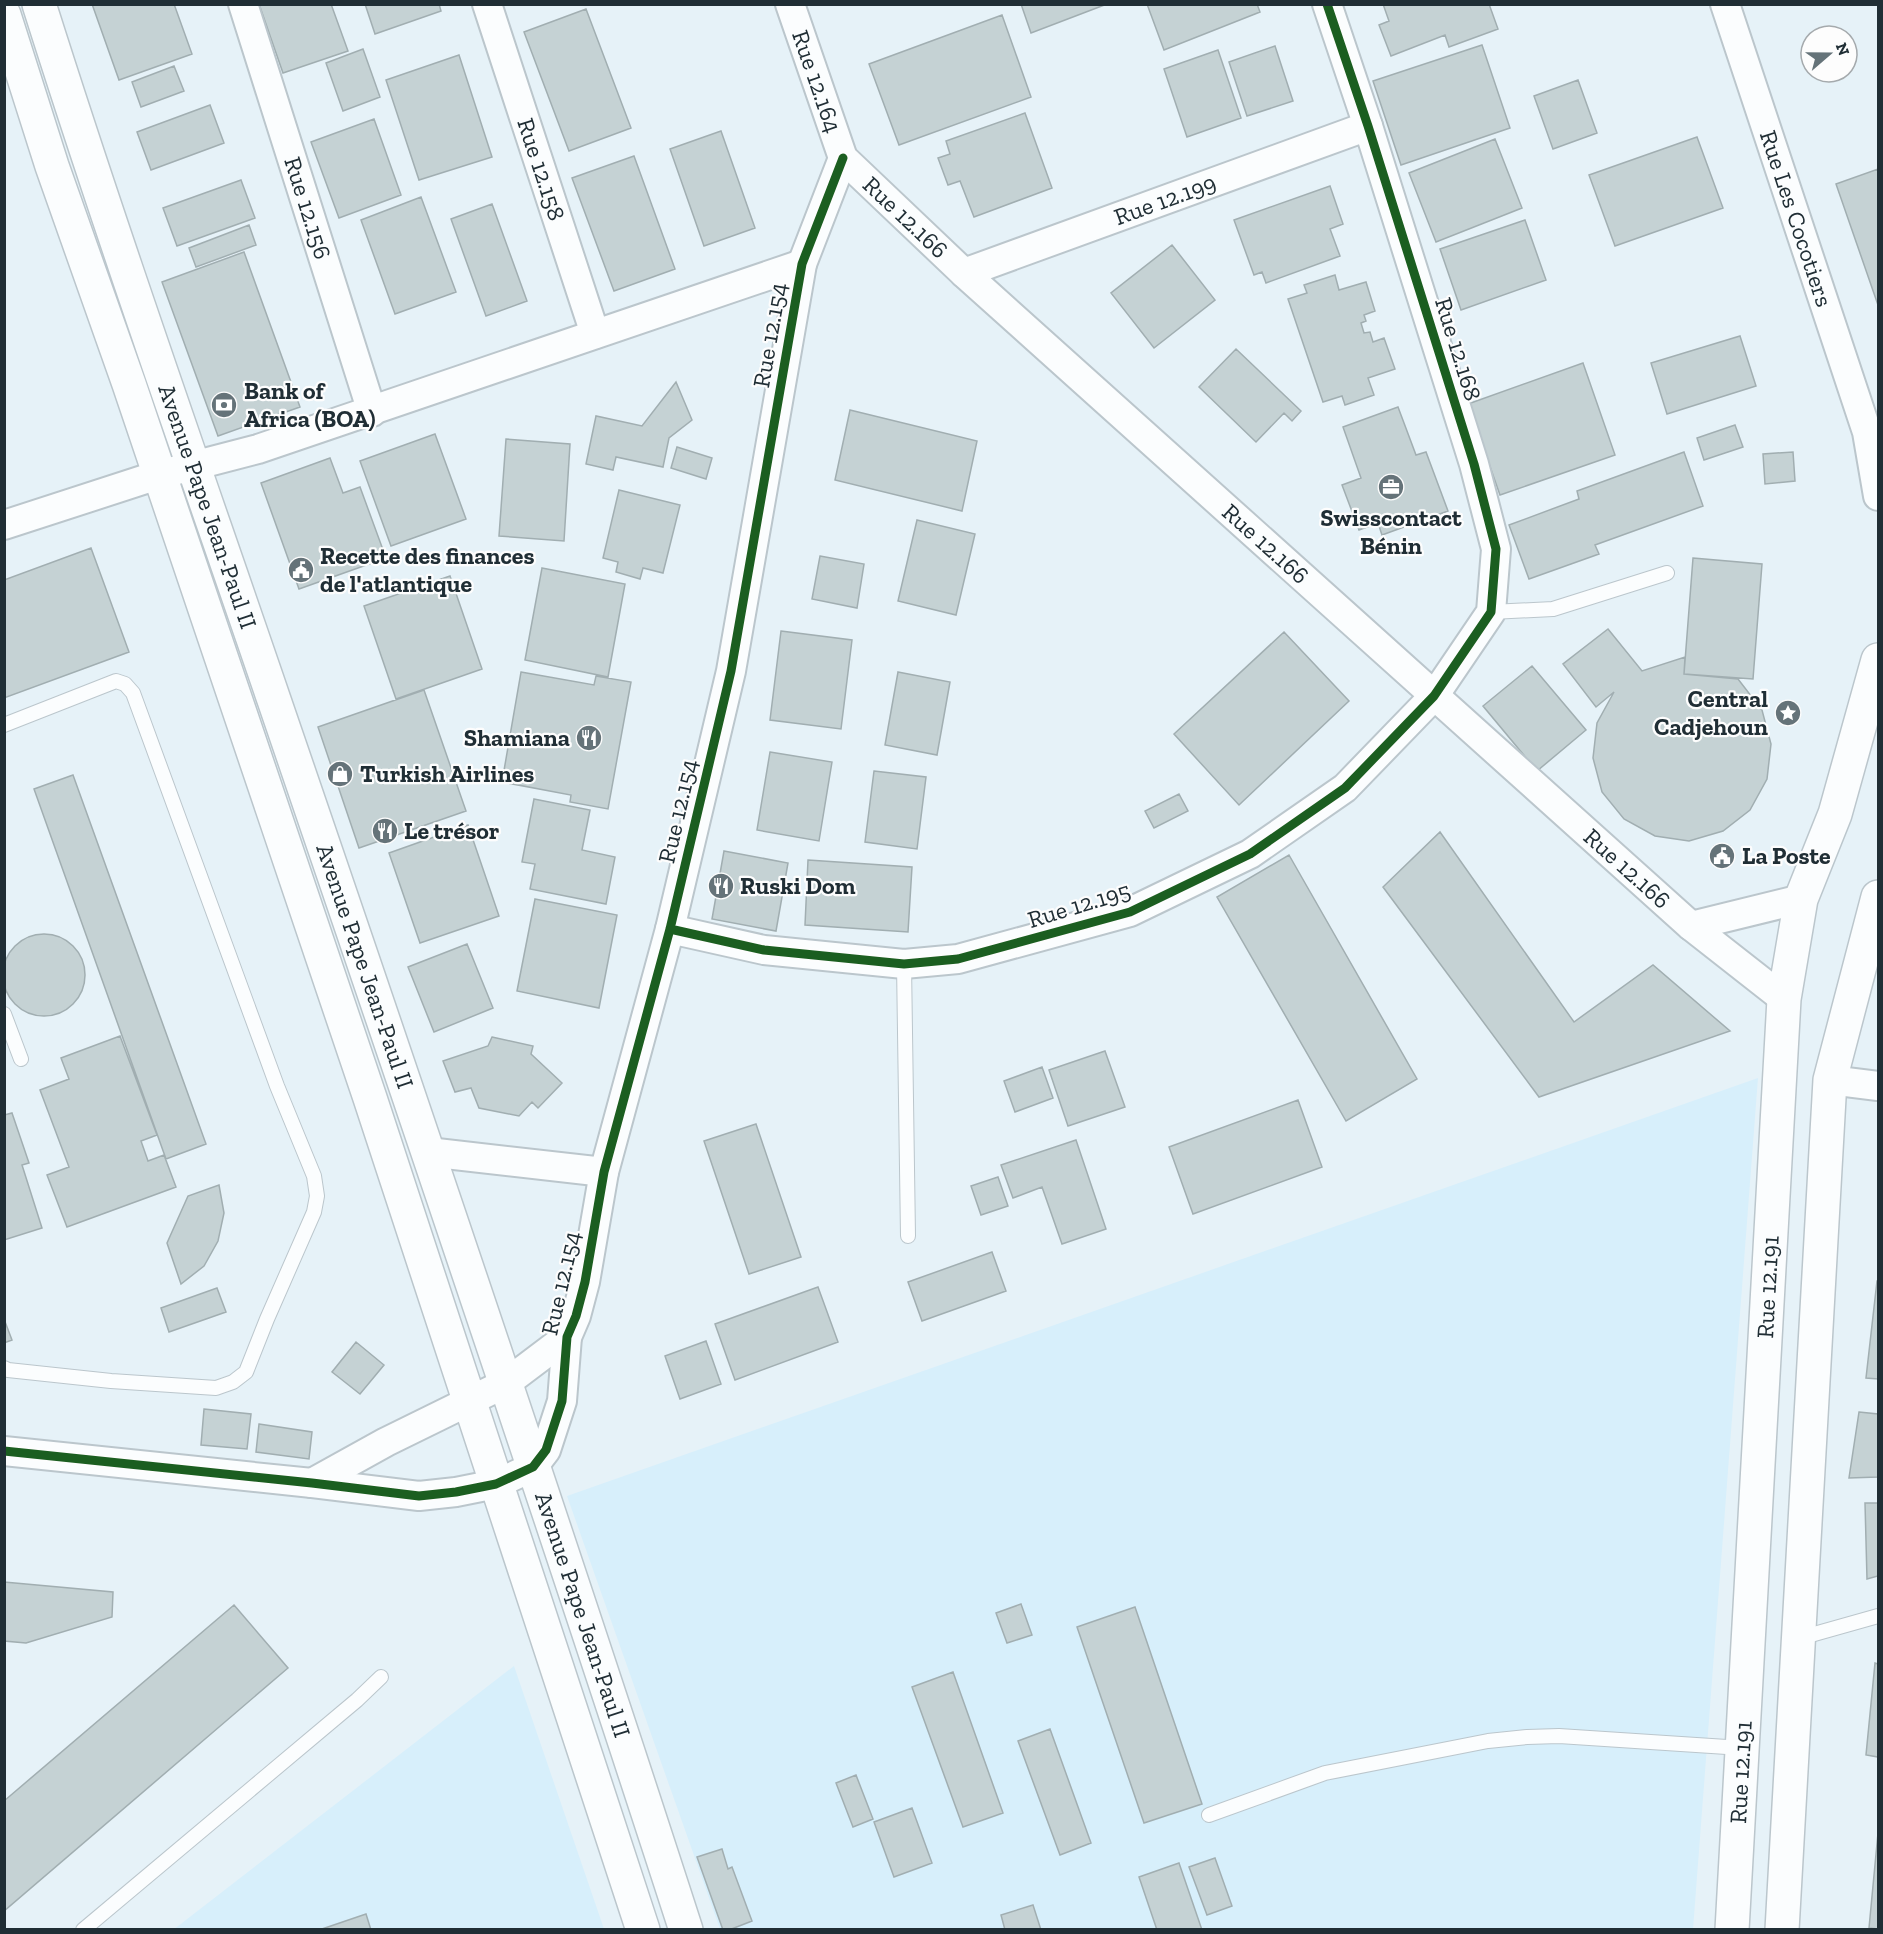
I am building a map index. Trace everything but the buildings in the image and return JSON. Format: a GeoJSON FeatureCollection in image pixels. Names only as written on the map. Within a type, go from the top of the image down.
{"type":"FeatureCollection","features":[{"type":"Feature","properties":{"kind":"main road","name":"Avenue Pape Jean-Paul II"},"geometry":{"type":"LineString","coordinates":[[39,4],[86,152],[428,1152],[532,1467],[567,1563],[686,1929]]}},
{"type":"Feature","properties":{"kind":"main road","name":"Avenue Pape Jean-Paul II"},"geometry":{"type":"LineString","coordinates":[[4,15],[52,166],[129,384],[370,1098],[643,1929]]}},
{"type":"Feature","properties":{"kind":"main road","name":"Rue 12.191"},"geometry":{"type":"LineString","coordinates":[[1732,1929],[1784,999],[1801,899],[1834,814],[1878,660]]}},
{"type":"Feature","properties":{"kind":"main road"},"geometry":{"type":"LineString","coordinates":[[1782,1929],[1830,1080],[1872,950],[1878,897]]}},
{"type":"Feature","properties":{"kind":"street","name":"Rue 12.156"},"geometry":{"type":"LineString","coordinates":[[243,4],[372,411]]}},
{"type":"Feature","properties":{"kind":"street","name":"Rue 12.158"},"geometry":{"type":"LineString","coordinates":[[487,4],[595,334]]}},
{"type":"Feature","properties":{"kind":"street","name":"Rue 12.164"},"geometry":{"type":"LineString","coordinates":[[790,4],[843,158]]}},
{"type":"Feature","properties":{"kind":"street","name":"Rue 12.168"},"geometry":{"type":"LineString","coordinates":[[1327,4],[1368,126],[1474,464],[1496,549],[1491,612],[1434,696]]}},
{"type":"Feature","properties":{"kind":"street","name":"Rue Les Cocotiers"},"geometry":{"type":"LineString","coordinates":[[1725,4],[1873,434],[1878,496]]}},
{"type":"Feature","properties":{"kind":"street","name":"Rue 12.199"},"geometry":{"type":"LineString","coordinates":[[964,273],[1368,126]]}},
{"type":"Feature","properties":{"kind":"street","name":"Rue 12.154"},"geometry":{"type":"LineString","coordinates":[[532,1467],[546,1450],[562,1401],[567,1337],[576,1316],[585,1282],[604,1172],[670,929],[731,672],[802,264],[843,158]]}},
{"type":"Feature","properties":{"kind":"street","name":"Rue 12.166"},"geometry":{"type":"LineString","coordinates":[[843,158],[964,273],[1690,926],[1784,999]]}},
{"type":"Feature","properties":{"kind":"street"},"geometry":{"type":"LineString","coordinates":[[4,525],[158,475],[258,449],[802,264]]}},
{"type":"Feature","properties":{"kind":"street","name":"Rue 12.195"},"geometry":{"type":"LineString","coordinates":[[670,929],[764,950],[904,964],[958,959],[1130,912],[1250,854],[1345,788],[1434,696]]}},
{"type":"Feature","properties":{"kind":"street"},"geometry":{"type":"LineString","coordinates":[[1690,926],[1801,899]]}},
{"type":"Feature","properties":{"kind":"street"},"geometry":{"type":"LineString","coordinates":[[1830,1080],[1878,1086]]}},
{"type":"Feature","properties":{"kind":"street"},"geometry":{"type":"LineString","coordinates":[[428,1152],[604,1172]]}},
{"type":"Feature","properties":{"kind":"street","name":"Rue 12.154"},"geometry":{"type":"LineString","coordinates":[[312,1483],[386,1442],[506,1383],[567,1337]]}},
{"type":"Feature","properties":{"kind":"street"},"geometry":{"type":"LineString","coordinates":[[4,1451],[419,1496],[496,1484],[532,1467]]}},
{"type":"Feature","properties":{"kind":"lane"},"geometry":{"type":"LineString","coordinates":[[1491,612],[1553,609],[1667,573]]}},
{"type":"Feature","properties":{"kind":"lane"},"geometry":{"type":"LineString","coordinates":[[4,725],[116,681],[125,684],[133,693],[277,1086],[314,1176],[317,1196],[315,1212],[267,1318],[246,1372],[232,1382],[216,1388],[111,1381],[4,1368]]}},
{"type":"Feature","properties":{"kind":"lane"},"geometry":{"type":"LineString","coordinates":[[904,964],[909,1236]]}},
{"type":"Feature","properties":{"kind":"lane"},"geometry":{"type":"LineString","coordinates":[[4,1014],[21,1059]]}},
{"type":"Feature","properties":{"kind":"lane"},"geometry":{"type":"LineString","coordinates":[[1800,1638],[1878,1616]]}},
{"type":"Feature","properties":{"kind":"lane"},"geometry":{"type":"LineString","coordinates":[[83,1929],[357,1700],[381,1677]]}},
{"type":"Feature","properties":{"kind":"lane"},"geometry":{"type":"LineString","coordinates":[[1209,1815],[1325,1773],[1488,1741],[1559,1736],[1742,1748]]}},
{"type":"Feature","properties":{"kind":"shaded area"},"geometry":{"type":"Polygon","coordinates":[[[1758,1078],[1693,1929],[720,1929],[567,1496],[1758,1078]]]}},
{"type":"Feature","properties":{"kind":"shaded area"},"geometry":{"type":"Polygon","coordinates":[[[514,1666],[604,1929],[173,1930],[514,1666]]]}},
{"type":"Feature","properties":{"kind":"cycle path"},"geometry":{"type":"LineString","coordinates":[[670,929],[764,950],[904,964],[958,959],[1130,912],[1250,854],[1345,788],[1434,696],[1491,612],[1496,549],[1474,464],[1368,126],[1327,4]]}},
{"type":"Feature","properties":{"kind":"cycle path"},"geometry":{"type":"LineString","coordinates":[[4,1451],[419,1496],[496,1484],[533,1467],[546,1450],[562,1401],[567,1337],[576,1316],[585,1282],[604,1172],[670,929],[731,671],[802,264],[843,158]]}},
{"type":"Feature","properties":{"kind":"place","name":"Bank of Africa (BOA)"},"geometry":{"type":"Point","coordinates":[224,405]}},
{"type":"Feature","properties":{"kind":"place","name":"Swisscontact Bénin"},"geometry":{"type":"Point","coordinates":[1391,487]}},
{"type":"Feature","properties":{"kind":"place","name":"Recette des finances de l'atlantique"},"geometry":{"type":"Point","coordinates":[301,570]}},
{"type":"Feature","properties":{"kind":"place","name":"Central Cadjehoun"},"geometry":{"type":"Point","coordinates":[1788,713]}},
{"type":"Feature","properties":{"kind":"place","name":"Shamiana"},"geometry":{"type":"Point","coordinates":[589,738]}},
{"type":"Feature","properties":{"kind":"place","name":"Turkish Airlines"},"geometry":{"type":"Point","coordinates":[340,774]}},
{"type":"Feature","properties":{"kind":"place","name":"Le trésor"},"geometry":{"type":"Point","coordinates":[385,831]}},
{"type":"Feature","properties":{"kind":"place","name":"La Poste"},"geometry":{"type":"Point","coordinates":[1722,856]}},
{"type":"Feature","properties":{"kind":"place","name":"Ruski Dom"},"geometry":{"type":"Point","coordinates":[721,886]}}]}
